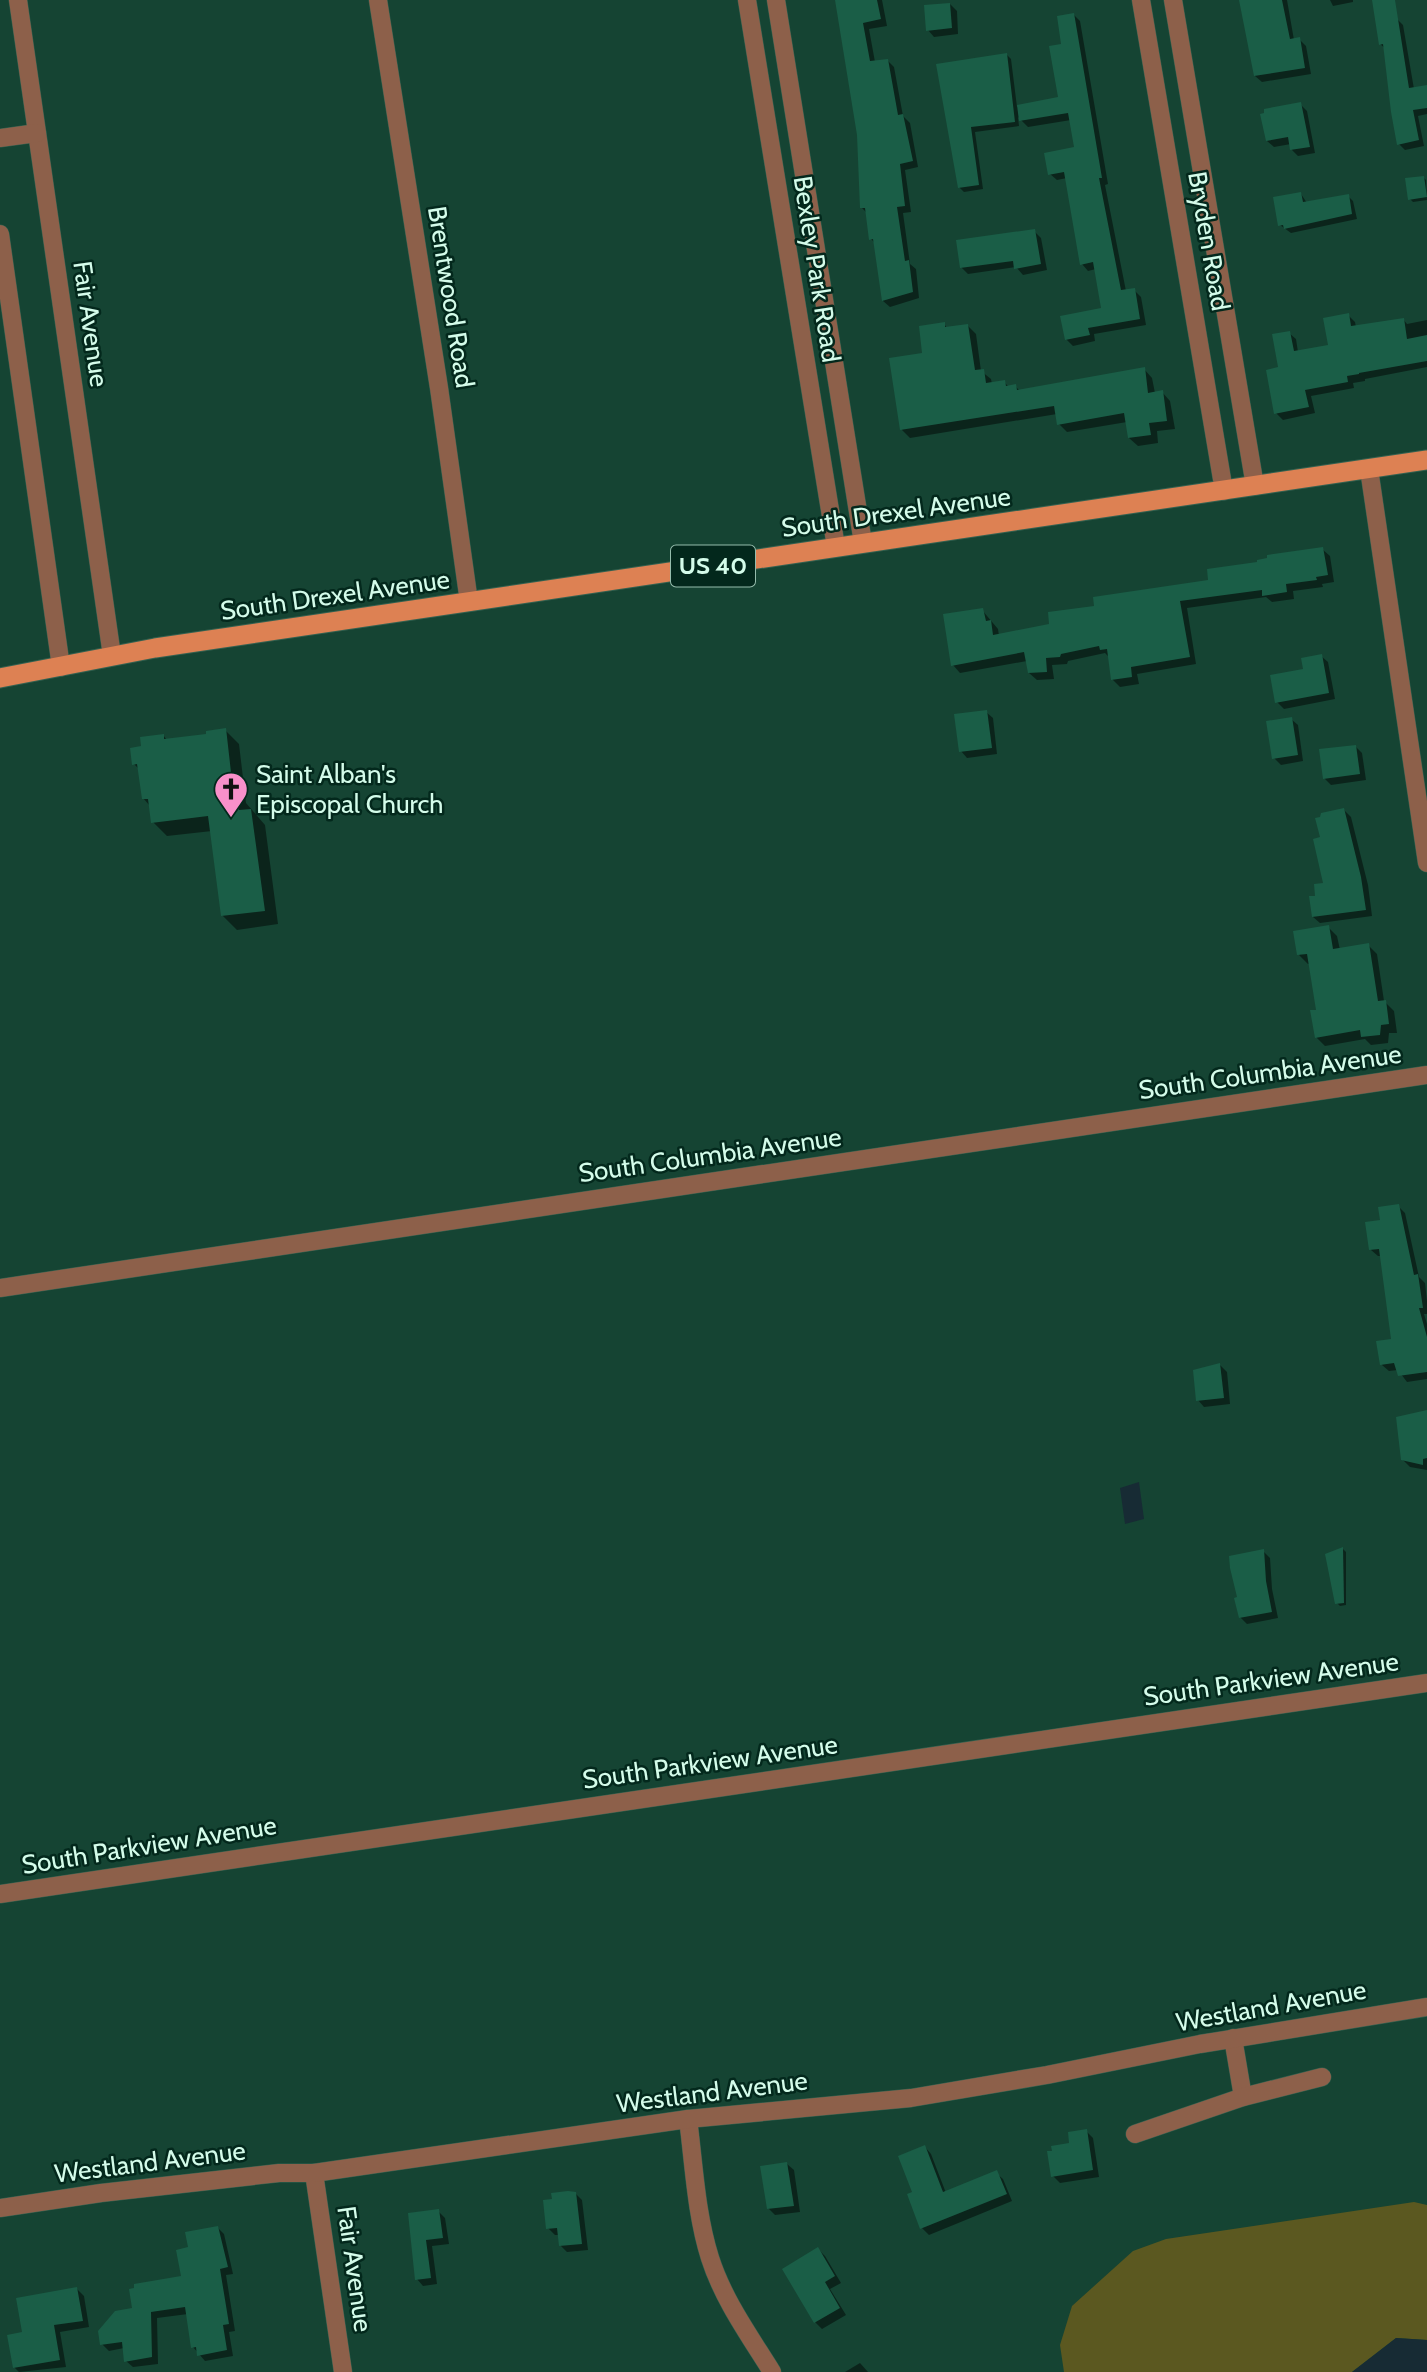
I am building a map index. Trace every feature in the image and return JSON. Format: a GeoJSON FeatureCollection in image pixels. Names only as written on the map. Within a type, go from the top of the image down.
{"type":"FeatureCollection","features":[{"type":"Feature","properties":{"kind":"main road","name":"South Drexel Avenue"},"geometry":{"type":"LineString","coordinates":[[0,678],[112,656],[1427,460]]}},
{"type":"Feature","properties":{"kind":"street","name":"Fair Avenue"},"geometry":{"type":"LineString","coordinates":[[18,0],[112,656]]}},
{"type":"Feature","properties":{"kind":"street","name":"Brentwood Road"},"geometry":{"type":"LineString","coordinates":[[378,0],[438,381],[469,602]]}},
{"type":"Feature","properties":{"kind":"street","name":"Bexley Park Road"},"geometry":{"type":"LineString","coordinates":[[747,0],[836,547]]}},
{"type":"Feature","properties":{"kind":"street","name":"Bexley Park Road"},"geometry":{"type":"LineString","coordinates":[[776,0],[863,543]]}},
{"type":"Feature","properties":{"kind":"street","name":"Bryden Road"},"geometry":{"type":"LineString","coordinates":[[1142,0],[1224,491]]}},
{"type":"Feature","properties":{"kind":"street","name":"Bryden Road"},"geometry":{"type":"LineString","coordinates":[[1173,0],[1255,486]]}},
{"type":"Feature","properties":{"kind":"street"},"geometry":{"type":"LineString","coordinates":[[0,138],[37,132]]}},
{"type":"Feature","properties":{"kind":"street"},"geometry":{"type":"LineString","coordinates":[[0,234],[61,667]]}},
{"type":"Feature","properties":{"kind":"street"},"geometry":{"type":"LineString","coordinates":[[1368,469],[1427,863]]}},
{"type":"Feature","properties":{"kind":"street","name":"South Columbia Avenue"},"geometry":{"type":"LineString","coordinates":[[0,1288],[1427,1075]]}},
{"type":"Feature","properties":{"kind":"street","name":"South Parkview Avenue"},"geometry":{"type":"LineString","coordinates":[[0,1894],[1427,1683]]}},
{"type":"Feature","properties":{"kind":"street","name":"Westland Avenue"},"geometry":{"type":"LineString","coordinates":[[0,2208],[101,2193],[279,2173],[314,2173],[688,2119],[911,2098],[1047,2075],[1233,2038],[1427,2007]]}},
{"type":"Feature","properties":{"kind":"street"},"geometry":{"type":"LineString","coordinates":[[1233,2038],[1242,2097]]}},
{"type":"Feature","properties":{"kind":"street"},"geometry":{"type":"LineString","coordinates":[[1135,2134],[1242,2097],[1322,2077]]}},
{"type":"Feature","properties":{"kind":"street"},"geometry":{"type":"LineString","coordinates":[[688,2119],[703,2233],[710,2260],[723,2292],[772,2372]]}},
{"type":"Feature","properties":{"kind":"street","name":"Fair Avenue"},"geometry":{"type":"LineString","coordinates":[[314,2173],[343,2372]]}},
{"type":"Feature","properties":{"kind":"shaded area"},"geometry":{"type":"Polygon","coordinates":[[[1414,2202],[1427,2205],[1427,2340],[1396,2338],[1352,2372],[1064,2372],[1060,2345],[1072,2306],[1133,2251],[1166,2239],[1414,2202]]]}},
{"type":"Feature","properties":{"kind":"water"},"geometry":{"type":"Polygon","coordinates":[[[1139,1482],[1144,1519],[1125,1524],[1120,1488],[1139,1482]]]}},
{"type":"Feature","properties":{"kind":"water"},"geometry":{"type":"Polygon","coordinates":[[[1396,2338],[1427,2340],[1427,2372],[1352,2372],[1396,2338]]]}},
{"type":"Feature","properties":{"kind":"building"},"geometry":{"type":"Polygon","coordinates":[[[835,0],[877,0],[881,19],[863,23],[870,61],[888,59],[898,115],[903,114],[913,161],[900,164],[905,206],[897,207],[905,261],[909,260],[913,292],[882,301],[873,239],[869,240],[865,208],[860,208],[857,135],[835,0]]]}},
{"type":"Feature","properties":{"kind":"building"},"geometry":{"type":"Polygon","coordinates":[[[1239,0],[1282,0],[1290,39],[1300,37],[1305,68],[1254,76],[1239,0]]]}},
{"type":"Feature","properties":{"kind":"building"},"geometry":{"type":"Polygon","coordinates":[[[1372,0],[1395,0],[1409,88],[1427,85],[1427,108],[1413,110],[1419,140],[1397,145],[1383,44],[1379,45],[1372,0]]]}},
{"type":"Feature","properties":{"kind":"building"},"geometry":{"type":"Polygon","coordinates":[[[950,3],[952,28],[926,31],[924,5],[950,3]]]}},
{"type":"Feature","properties":{"kind":"building"},"geometry":{"type":"Polygon","coordinates":[[[1074,13],[1102,178],[1099,178],[1121,290],[1135,288],[1140,319],[1088,328],[1090,335],[1065,340],[1060,316],[1101,308],[1093,262],[1080,265],[1064,172],[1048,175],[1044,153],[1074,147],[1068,113],[1019,121],[1017,105],[1058,97],[1049,46],[1061,44],[1057,16],[1074,13]]]}},
{"type":"Feature","properties":{"kind":"building"},"geometry":{"type":"Polygon","coordinates":[[[1007,53],[1015,122],[971,127],[979,185],[958,188],[936,64],[1007,53]]]}},
{"type":"Feature","properties":{"kind":"building"},"geometry":{"type":"Polygon","coordinates":[[[1301,102],[1310,147],[1290,150],[1288,137],[1266,141],[1260,114],[1264,113],[1264,109],[1301,102]]]}},
{"type":"Feature","properties":{"kind":"building"},"geometry":{"type":"Polygon","coordinates":[[[1424,176],[1427,197],[1408,200],[1405,178],[1424,176]]]}},
{"type":"Feature","properties":{"kind":"building"},"geometry":{"type":"Polygon","coordinates":[[[1301,192],[1303,202],[1349,194],[1352,214],[1284,229],[1283,225],[1278,226],[1273,197],[1301,192]]]}},
{"type":"Feature","properties":{"kind":"building"},"geometry":{"type":"Polygon","coordinates":[[[1035,229],[1041,264],[1014,269],[1013,261],[960,268],[956,240],[1035,229]]]}},
{"type":"Feature","properties":{"kind":"building"},"geometry":{"type":"Polygon","coordinates":[[[1349,313],[1351,326],[1404,318],[1407,339],[1427,335],[1427,361],[1359,373],[1347,376],[1348,382],[1305,390],[1309,407],[1274,414],[1266,370],[1278,367],[1272,334],[1290,331],[1294,351],[1328,345],[1323,318],[1349,313]]]}},
{"type":"Feature","properties":{"kind":"building"},"geometry":{"type":"Polygon","coordinates":[[[945,322],[945,327],[968,324],[975,370],[984,369],[986,383],[1005,380],[1006,386],[1016,384],[1017,390],[1145,367],[1148,393],[1163,390],[1167,421],[1149,423],[1151,435],[1128,438],[1124,413],[1057,425],[1054,406],[900,430],[889,358],[922,353],[919,326],[945,322]]]}},
{"type":"Feature","properties":{"kind":"building"},"geometry":{"type":"Polygon","coordinates":[[[1323,547],[1328,575],[1316,577],[1317,580],[1286,584],[1287,592],[1262,596],[1262,590],[1180,601],[1190,657],[1131,667],[1132,677],[1111,680],[1107,649],[1100,650],[1099,646],[1061,654],[1060,657],[1046,658],[1047,672],[1028,673],[1024,652],[951,666],[943,614],[983,608],[986,621],[991,620],[993,635],[1049,624],[1048,612],[1094,606],[1093,597],[1208,580],[1207,569],[1257,562],[1267,558],[1267,555],[1323,547]]]}},
{"type":"Feature","properties":{"kind":"building"},"geometry":{"type":"Polygon","coordinates":[[[1322,654],[1329,693],[1275,703],[1270,675],[1303,669],[1301,658],[1322,654]]]}},
{"type":"Feature","properties":{"kind":"building"},"geometry":{"type":"Polygon","coordinates":[[[987,710],[992,748],[959,752],[954,714],[987,710]]]}},
{"type":"Feature","properties":{"kind":"building"},"geometry":{"type":"Polygon","coordinates":[[[1292,717],[1298,755],[1272,759],[1266,721],[1292,717]]]}},
{"type":"Feature","properties":{"kind":"building","name":"Saint Alban's Episcopal Church"},"geometry":{"type":"Polygon","coordinates":[[[226,728],[233,790],[236,790],[239,810],[251,809],[265,911],[221,916],[208,816],[151,823],[148,799],[142,799],[137,764],[132,765],[130,748],[141,746],[140,737],[164,734],[164,739],[206,734],[206,731],[226,728]]]}},
{"type":"Feature","properties":{"kind":"building"},"geometry":{"type":"Polygon","coordinates":[[[1356,745],[1360,774],[1323,779],[1319,749],[1356,745]]]}},
{"type":"Feature","properties":{"kind":"building"},"geometry":{"type":"Polygon","coordinates":[[[1344,808],[1366,910],[1312,917],[1309,896],[1315,896],[1314,884],[1323,883],[1313,839],[1320,837],[1315,818],[1320,817],[1321,813],[1344,808]]]}},
{"type":"Feature","properties":{"kind":"building"},"geometry":{"type":"Polygon","coordinates":[[[1329,925],[1333,949],[1369,943],[1378,1001],[1386,1000],[1389,1024],[1381,1025],[1380,1035],[1361,1037],[1360,1030],[1315,1038],[1310,1010],[1316,1010],[1307,954],[1297,955],[1293,931],[1329,925]]]}},
{"type":"Feature","properties":{"kind":"building"},"geometry":{"type":"Polygon","coordinates":[[[1399,1204],[1414,1275],[1418,1274],[1423,1308],[1419,1308],[1427,1337],[1427,1372],[1398,1376],[1394,1363],[1380,1365],[1376,1341],[1391,1339],[1379,1249],[1369,1250],[1365,1222],[1380,1220],[1378,1207],[1399,1204]]]}},
{"type":"Feature","properties":{"kind":"building"},"geometry":{"type":"Polygon","coordinates":[[[1220,1363],[1224,1398],[1196,1401],[1193,1370],[1220,1363]]]}},
{"type":"Feature","properties":{"kind":"building"},"geometry":{"type":"Polygon","coordinates":[[[1427,1410],[1427,1458],[1423,1459],[1423,1465],[1401,1460],[1396,1417],[1427,1410]]]}},
{"type":"Feature","properties":{"kind":"building"},"geometry":{"type":"Polygon","coordinates":[[[1343,1547],[1344,1603],[1335,1604],[1325,1554],[1343,1547]]]}},
{"type":"Feature","properties":{"kind":"building"},"geometry":{"type":"Polygon","coordinates":[[[1264,1549],[1272,1612],[1239,1618],[1229,1556],[1264,1549]]]}},
{"type":"Feature","properties":{"kind":"building"},"geometry":{"type":"Polygon","coordinates":[[[1087,2129],[1093,2170],[1051,2177],[1047,2151],[1052,2151],[1051,2146],[1069,2143],[1068,2132],[1087,2129]]]}},
{"type":"Feature","properties":{"kind":"building"},"geometry":{"type":"Polygon","coordinates":[[[925,2145],[943,2192],[997,2170],[1007,2194],[920,2229],[907,2194],[912,2192],[898,2156],[925,2145]]]}},
{"type":"Feature","properties":{"kind":"building"},"geometry":{"type":"Polygon","coordinates":[[[787,2162],[794,2206],[767,2209],[760,2166],[787,2162]]]}},
{"type":"Feature","properties":{"kind":"building"},"geometry":{"type":"Polygon","coordinates":[[[576,2192],[582,2244],[559,2246],[557,2228],[546,2229],[543,2200],[552,2199],[551,2193],[576,2192]]]}},
{"type":"Feature","properties":{"kind":"building"},"geometry":{"type":"Polygon","coordinates":[[[439,2209],[443,2238],[426,2240],[431,2278],[415,2280],[408,2213],[439,2209]]]}},
{"type":"Feature","properties":{"kind":"building"},"geometry":{"type":"Polygon","coordinates":[[[218,2226],[228,2267],[220,2269],[229,2324],[223,2325],[227,2350],[197,2356],[196,2347],[191,2348],[185,2307],[151,2312],[152,2357],[124,2362],[122,2342],[100,2345],[98,2331],[115,2311],[132,2308],[129,2289],[134,2288],[134,2284],[181,2276],[176,2250],[188,2247],[185,2232],[218,2226]]]}},
{"type":"Feature","properties":{"kind":"building"},"geometry":{"type":"Polygon","coordinates":[[[818,2247],[835,2276],[825,2282],[840,2308],[814,2323],[782,2269],[818,2247]]]}},
{"type":"Feature","properties":{"kind":"building"},"geometry":{"type":"Polygon","coordinates":[[[77,2287],[83,2321],[54,2325],[60,2360],[13,2368],[7,2335],[22,2332],[16,2298],[77,2287]]]}},
{"type":"Feature","properties":{"kind":"place","name":"Saint Alban's Episcopal Church"},"geometry":{"type":"Point","coordinates":[231,819]}}]}
